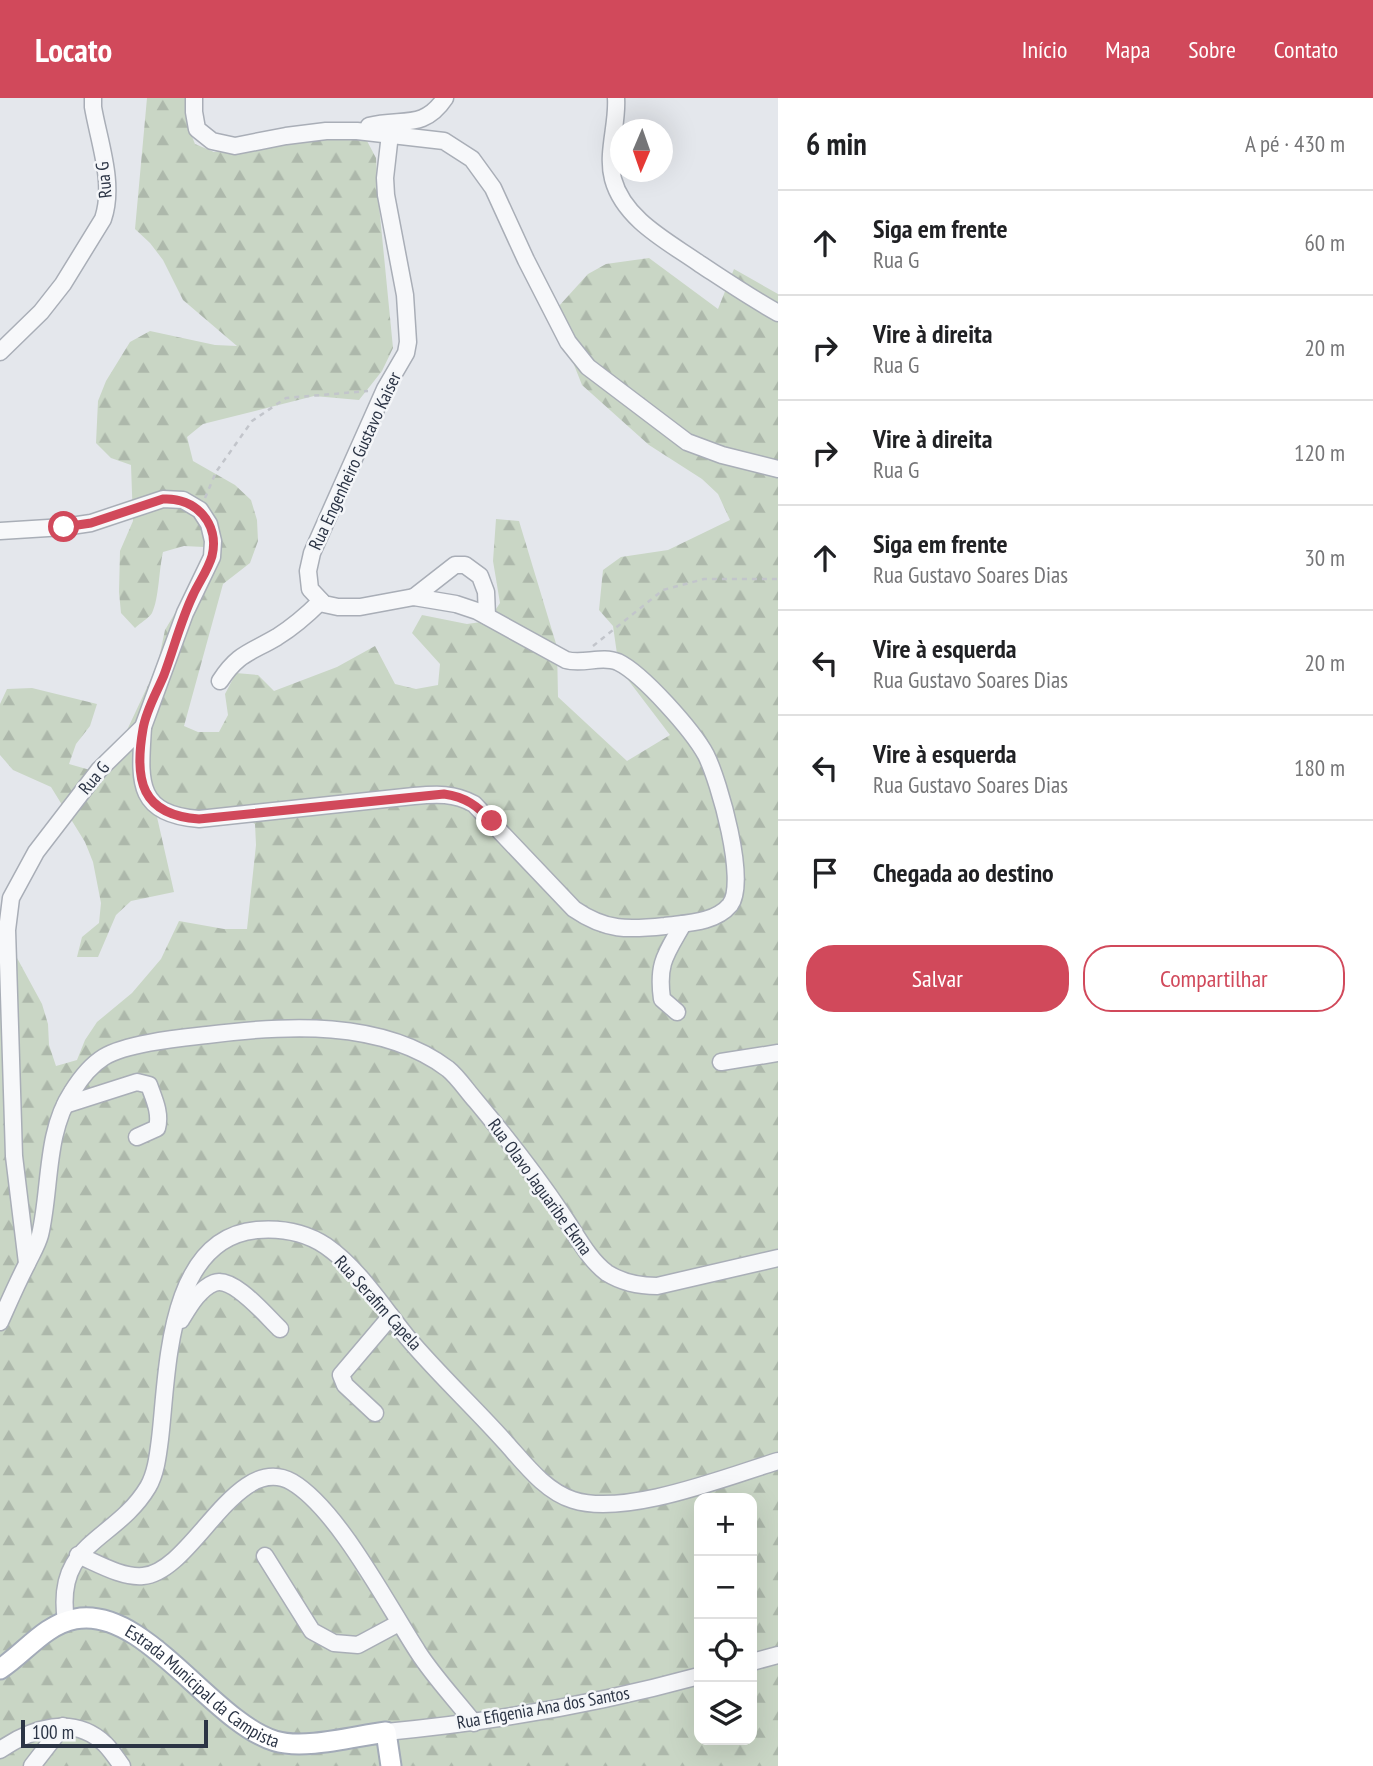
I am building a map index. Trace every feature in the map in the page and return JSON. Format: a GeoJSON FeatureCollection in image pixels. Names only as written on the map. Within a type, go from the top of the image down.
{"type":"FeatureCollection","features":[{"type":"Feature","properties":{"kind":"main road","name":"Estrada Municipal da Campista"},"geometry":{"type":"LineString","coordinates":[[66,1621],[77,1618],[94,1619],[120,1627],[148,1644],[253,1733],[277,1742],[300,1744],[386,1732]]}},
{"type":"Feature","properties":{"kind":"main road"},"geometry":{"type":"LineString","coordinates":[[0,1669],[38,1637],[66,1621]]}},
{"type":"Feature","properties":{"kind":"main road"},"geometry":{"type":"LineString","coordinates":[[386,1732],[391,1766]]}},
{"type":"Feature","properties":{"kind":"street","name":"Rua G"},"geometry":{"type":"LineString","coordinates":[[0,352],[41,312],[63,284],[103,219],[108,190],[93,98]]}},
{"type":"Feature","properties":{"kind":"street"},"geometry":{"type":"LineString","coordinates":[[194,98],[197,129],[212,141],[235,146],[286,135],[357,131],[444,141],[472,159],[493,188],[568,342],[588,367],[687,442],[722,455],[778,469]]}},
{"type":"Feature","properties":{"kind":"street"},"geometry":{"type":"LineString","coordinates":[[357,131],[372,124],[419,120],[429,116],[445,98]]}},
{"type":"Feature","properties":{"kind":"street"},"geometry":{"type":"LineString","coordinates":[[616,98],[612,144],[613,178],[628,207],[660,237],[739,291],[778,313]]}},
{"type":"Feature","properties":{"kind":"street","name":"Rua Engenheiro Gustavo Kaiser"},"geometry":{"type":"LineString","coordinates":[[321,601],[310,589],[308,571],[312,553],[385,389],[406,353],[408,342],[404,295],[386,195],[385,178],[390,134]]}},
{"type":"Feature","properties":{"kind":"street"},"geometry":{"type":"LineString","coordinates":[[0,531],[91,523],[163,499],[183,500],[200,510]]}},
{"type":"Feature","properties":{"kind":"street","name":"Rua G"},"geometry":{"type":"LineString","coordinates":[[27,1263],[14,1156],[8,909],[16,886],[36,852],[99,770],[143,727],[185,613],[212,557],[213,541],[209,524],[200,510]]}},
{"type":"Feature","properties":{"kind":"street"},"geometry":{"type":"LineString","coordinates":[[414,597],[455,565],[465,565],[480,576],[486,592],[486,616]]}},
{"type":"Feature","properties":{"kind":"street"},"geometry":{"type":"LineString","coordinates":[[143,727],[141,767],[144,792],[171,815],[199,819],[414,796],[459,796],[474,804],[574,909],[592,921],[615,928],[646,928],[683,923],[714,916],[727,908],[737,891],[732,842],[719,791],[706,755],[683,722],[627,667],[606,659],[574,662],[566,660],[486,616],[456,604],[414,597],[360,607],[338,607],[321,601],[276,638],[243,654],[230,666],[220,681]]}},
{"type":"Feature","properties":{"kind":"street"},"geometry":{"type":"LineString","coordinates":[[677,1012],[662,999],[660,972],[662,960],[683,923]]}},
{"type":"Feature","properties":{"kind":"street","name":"Rua Olavo Jaguaribe Ekma"},"geometry":{"type":"LineString","coordinates":[[0,1322],[39,1237],[55,1139],[65,1105],[89,1070],[105,1056],[129,1048],[255,1029],[320,1028],[360,1034],[398,1043],[449,1070],[492,1120],[596,1263],[619,1280],[639,1286],[657,1286],[778,1258]]}},
{"type":"Feature","properties":{"kind":"street"},"geometry":{"type":"LineString","coordinates":[[721,1062],[778,1053]]}},
{"type":"Feature","properties":{"kind":"street"},"geometry":{"type":"LineString","coordinates":[[65,1105],[137,1082],[149,1085],[156,1106],[157,1128],[137,1137]]}},
{"type":"Feature","properties":{"kind":"street","name":"Rua Serafim Capela"},"geometry":{"type":"LineString","coordinates":[[66,1621],[64,1592],[68,1575],[78,1555],[136,1503],[153,1476],[159,1452],[164,1383],[173,1330],[184,1291],[195,1270],[209,1253],[229,1237],[248,1231],[295,1231],[326,1246],[348,1264],[525,1465],[558,1493],[573,1500],[598,1505],[633,1503],[778,1461]]}},
{"type":"Feature","properties":{"kind":"street"},"geometry":{"type":"LineString","coordinates":[[173,1330],[195,1298],[214,1283],[224,1282],[242,1292],[280,1329]]}},
{"type":"Feature","properties":{"kind":"street"},"geometry":{"type":"LineString","coordinates":[[375,1413],[345,1385],[341,1375],[391,1316]]}},
{"type":"Feature","properties":{"kind":"street"},"geometry":{"type":"LineString","coordinates":[[78,1555],[131,1576],[149,1575],[171,1562],[246,1488],[265,1478],[288,1479],[323,1510],[350,1546],[420,1656],[474,1723]]}},
{"type":"Feature","properties":{"kind":"street"},"geometry":{"type":"LineString","coordinates":[[265,1556],[312,1631],[334,1643],[358,1645],[399,1623]]}},
{"type":"Feature","properties":{"kind":"street"},"geometry":{"type":"LineString","coordinates":[[757,1661],[778,1655]]}},
{"type":"Feature","properties":{"kind":"street","name":"Rua Efigenia Ana dos Santos"},"geometry":{"type":"LineString","coordinates":[[386,1732],[474,1723],[601,1699],[694,1677]]}},
{"type":"Feature","properties":{"kind":"street"},"geometry":{"type":"LineString","coordinates":[[32,1766],[63,1726]]}},
{"type":"Feature","properties":{"kind":"street"},"geometry":{"type":"LineString","coordinates":[[0,1750],[44,1727],[63,1726],[87,1732],[105,1744],[122,1766]]}},
{"type":"Feature","properties":{"kind":"path"},"geometry":{"type":"LineString","coordinates":[[200,510],[216,472],[252,421],[286,398],[385,389]]}},
{"type":"Feature","properties":{"kind":"path"},"geometry":{"type":"LineString","coordinates":[[574,662],[663,590],[705,579],[778,579]]}},
{"type":"Feature","properties":{"kind":"green space"},"geometry":{"type":"Polygon","coordinates":[[[147,98],[193,98],[188,115],[195,144],[214,152],[301,132],[366,139],[376,158],[393,348],[382,371],[359,400],[314,396],[203,424],[187,437],[193,461],[235,485],[251,500],[257,520],[258,541],[250,563],[223,584],[184,726],[198,732],[219,732],[228,715],[225,694],[236,673],[258,675],[274,691],[337,667],[375,646],[395,684],[416,689],[438,685],[440,664],[412,633],[422,615],[467,624],[488,621],[500,603],[493,561],[496,519],[519,521],[557,647],[558,697],[627,761],[670,735],[619,668],[613,626],[599,610],[603,570],[621,557],[668,550],[730,520],[718,494],[702,479],[649,445],[582,385],[559,327],[559,306],[588,274],[606,264],[649,258],[718,309],[734,269],[778,294],[778,1766],[0,1766],[0,917],[10,945],[42,1004],[48,1024],[49,1045],[56,1066],[77,1060],[85,1040],[97,1022],[132,993],[161,959],[179,921],[224,929],[247,929],[256,845],[255,824],[234,812],[157,817],[174,892],[131,901],[116,915],[98,957],[77,957],[82,937],[99,923],[101,903],[93,862],[85,842],[51,787],[13,770],[0,755],[0,704],[7,689],[32,688],[97,704],[90,726],[76,744],[69,764],[90,770],[121,743],[159,658],[165,630],[201,569],[204,547],[184,546],[163,552],[152,613],[135,628],[121,613],[120,551],[133,521],[131,465],[111,458],[96,443],[98,401],[106,381],[130,342],[150,331],[215,345],[237,346],[183,300],[163,260],[135,229],[147,98]]]}},
{"type":"Feature","properties":{"kind":"route"},"geometry":{"type":"LineString","coordinates":[[64,527],[91,523],[173,498],[192,503],[209,524],[213,541],[212,557],[185,613],[143,727],[141,782],[144,792],[171,815],[199,819],[444,794],[459,796],[474,804],[492,821]]}}]}
